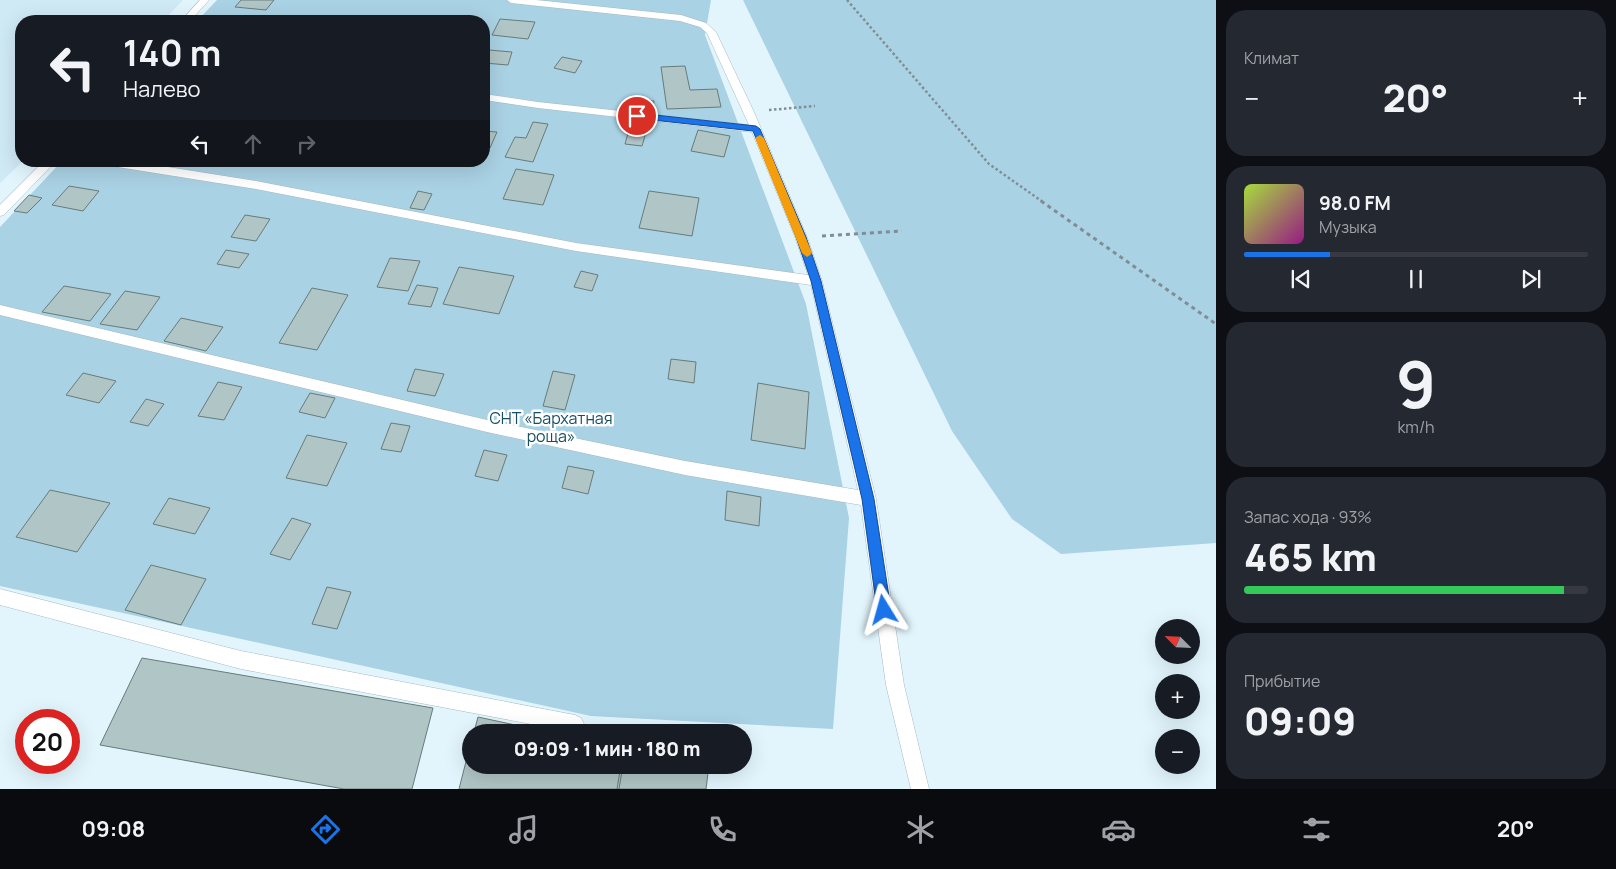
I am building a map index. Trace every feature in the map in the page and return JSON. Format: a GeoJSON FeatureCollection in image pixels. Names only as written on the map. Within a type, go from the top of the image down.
{"type":"FeatureCollection","features":[{"type":"Feature","properties":{"kind":"lane"},"geometry":{"type":"LineString","coordinates":[[191,15],[205,0]]}},
{"type":"Feature","properties":{"kind":"lane"},"geometry":{"type":"LineString","coordinates":[[510,0],[681,18],[703,25],[711,32],[756,129],[801,237],[816,281],[868,499],[895,685],[920,789]]}},
{"type":"Feature","properties":{"kind":"lane"},"geometry":{"type":"LineString","coordinates":[[490,98],[538,106],[756,129]]}},
{"type":"Feature","properties":{"kind":"lane"},"geometry":{"type":"LineString","coordinates":[[0,212],[45,167]]}},
{"type":"Feature","properties":{"kind":"lane"},"geometry":{"type":"LineString","coordinates":[[142,167],[256,185],[576,247],[816,281]]}},
{"type":"Feature","properties":{"kind":"lane"},"geometry":{"type":"LineString","coordinates":[[0,310],[487,426],[685,468],[868,499]]}},
{"type":"Feature","properties":{"kind":"lane"},"geometry":{"type":"LineString","coordinates":[[0,597],[240,660],[575,724]]}},
{"type":"Feature","properties":{"kind":"path"},"geometry":{"type":"LineString","coordinates":[[848,0],[989,164],[1216,324]]}},
{"type":"Feature","properties":{"kind":"path"},"geometry":{"type":"LineString","coordinates":[[748,112],[815,106]]}},
{"type":"Feature","properties":{"kind":"path"},"geometry":{"type":"LineString","coordinates":[[801,237],[902,231]]}},
{"type":"Feature","properties":{"kind":"shaded area"},"geometry":{"type":"Polygon","coordinates":[[[0,0],[183,0],[169,15],[15,15],[15,167],[17,167],[0,183],[0,0]]]}},
{"type":"Feature","properties":{"kind":"green space","name":"СНТ «Бархатная роща»"},"geometry":{"type":"Polygon","coordinates":[[[217,0],[711,0],[705,35],[806,304],[849,518],[833,729],[591,716],[0,586],[0,227],[56,167],[490,167],[490,15],[203,15],[217,0]]]}},
{"type":"Feature","properties":{"kind":"green space"},"geometry":{"type":"Polygon","coordinates":[[[743,0],[1216,0],[1216,543],[1061,554],[1012,519],[952,431],[743,0]]]}},
{"type":"Feature","properties":{"kind":"building"},"geometry":{"type":"Polygon","coordinates":[[[241,0],[274,0],[266,10],[235,7],[241,0]]]}},
{"type":"Feature","properties":{"kind":"building"},"geometry":{"type":"Polygon","coordinates":[[[500,19],[535,22],[528,39],[492,35],[500,19]]]}},
{"type":"Feature","properties":{"kind":"building"},"geometry":{"type":"Polygon","coordinates":[[[490,50],[512,52],[508,65],[490,64],[490,50]]]}},
{"type":"Feature","properties":{"kind":"building"},"geometry":{"type":"Polygon","coordinates":[[[562,57],[582,61],[575,73],[554,68],[562,57]]]}},
{"type":"Feature","properties":{"kind":"building"},"geometry":{"type":"Polygon","coordinates":[[[685,66],[690,90],[717,89],[721,107],[667,109],[661,67],[685,66]]]}},
{"type":"Feature","properties":{"kind":"building"},"geometry":{"type":"Polygon","coordinates":[[[639,100],[654,101],[653,112],[637,111],[639,100]]]}},
{"type":"Feature","properties":{"kind":"building"},"geometry":{"type":"Polygon","coordinates":[[[533,122],[548,124],[533,162],[505,157],[515,137],[526,138],[533,122]]]}},
{"type":"Feature","properties":{"kind":"building"},"geometry":{"type":"Polygon","coordinates":[[[630,126],[647,129],[642,146],[625,144],[630,126]]]}},
{"type":"Feature","properties":{"kind":"building"},"geometry":{"type":"Polygon","coordinates":[[[698,130],[730,136],[724,157],[691,151],[698,130]]]}},
{"type":"Feature","properties":{"kind":"building"},"geometry":{"type":"Polygon","coordinates":[[[490,131],[497,132],[490,148],[490,131]]]}},
{"type":"Feature","properties":{"kind":"building"},"geometry":{"type":"Polygon","coordinates":[[[516,169],[554,175],[543,205],[503,199],[516,169]]]}},
{"type":"Feature","properties":{"kind":"building"},"geometry":{"type":"Polygon","coordinates":[[[69,186],[99,191],[83,211],[52,205],[69,186]]]}},
{"type":"Feature","properties":{"kind":"building"},"geometry":{"type":"Polygon","coordinates":[[[418,191],[432,194],[424,210],[410,208],[418,191]]]}},
{"type":"Feature","properties":{"kind":"building"},"geometry":{"type":"Polygon","coordinates":[[[649,191],[699,198],[692,236],[639,228],[649,191]]]}},
{"type":"Feature","properties":{"kind":"building"},"geometry":{"type":"Polygon","coordinates":[[[29,195],[42,198],[27,213],[14,211],[29,195]]]}},
{"type":"Feature","properties":{"kind":"building"},"geometry":{"type":"Polygon","coordinates":[[[245,215],[270,219],[256,241],[231,237],[245,215]]]}},
{"type":"Feature","properties":{"kind":"building"},"geometry":{"type":"Polygon","coordinates":[[[226,250],[249,254],[239,268],[217,264],[226,250]]]}},
{"type":"Feature","properties":{"kind":"building"},"geometry":{"type":"Polygon","coordinates":[[[390,258],[420,261],[408,291],[377,287],[390,258]]]}},
{"type":"Feature","properties":{"kind":"building"},"geometry":{"type":"Polygon","coordinates":[[[459,267],[514,276],[499,314],[443,304],[459,267]]]}},
{"type":"Feature","properties":{"kind":"building"},"geometry":{"type":"Polygon","coordinates":[[[581,271],[598,275],[592,291],[574,287],[581,271]]]}},
{"type":"Feature","properties":{"kind":"building"},"geometry":{"type":"Polygon","coordinates":[[[417,285],[438,288],[431,307],[408,304],[417,285]]]}},
{"type":"Feature","properties":{"kind":"building"},"geometry":{"type":"Polygon","coordinates":[[[64,286],[111,294],[90,321],[42,312],[64,286]]]}},
{"type":"Feature","properties":{"kind":"building"},"geometry":{"type":"Polygon","coordinates":[[[312,288],[348,295],[317,350],[279,343],[312,288]]]}},
{"type":"Feature","properties":{"kind":"building"},"geometry":{"type":"Polygon","coordinates":[[[125,291],[160,297],[137,330],[100,324],[125,291]]]}},
{"type":"Feature","properties":{"kind":"building"},"geometry":{"type":"Polygon","coordinates":[[[181,318],[223,327],[206,351],[164,341],[181,318]]]}},
{"type":"Feature","properties":{"kind":"building"},"geometry":{"type":"Polygon","coordinates":[[[671,359],[696,362],[694,383],[668,379],[671,359]]]}},
{"type":"Feature","properties":{"kind":"building"},"geometry":{"type":"Polygon","coordinates":[[[415,369],[444,374],[435,396],[407,391],[415,369]]]}},
{"type":"Feature","properties":{"kind":"building"},"geometry":{"type":"Polygon","coordinates":[[[553,371],[575,375],[565,410],[543,406],[553,371]]]}},
{"type":"Feature","properties":{"kind":"building"},"geometry":{"type":"Polygon","coordinates":[[[83,373],[116,381],[99,403],[66,395],[83,373]]]}},
{"type":"Feature","properties":{"kind":"building"},"geometry":{"type":"Polygon","coordinates":[[[218,382],[242,387],[224,420],[198,416],[218,382]]]}},
{"type":"Feature","properties":{"kind":"building"},"geometry":{"type":"Polygon","coordinates":[[[758,383],[809,392],[805,449],[751,440],[758,383]]]}},
{"type":"Feature","properties":{"kind":"building"},"geometry":{"type":"Polygon","coordinates":[[[310,393],[335,398],[325,418],[299,412],[310,393]]]}},
{"type":"Feature","properties":{"kind":"building"},"geometry":{"type":"Polygon","coordinates":[[[146,399],[164,404],[148,426],[130,422],[146,399]]]}},
{"type":"Feature","properties":{"kind":"building"},"geometry":{"type":"Polygon","coordinates":[[[391,423],[410,426],[401,452],[381,449],[391,423]]]}},
{"type":"Feature","properties":{"kind":"building"},"geometry":{"type":"Polygon","coordinates":[[[307,435],[347,443],[327,486],[286,478],[307,435]]]}},
{"type":"Feature","properties":{"kind":"building"},"geometry":{"type":"Polygon","coordinates":[[[484,450],[507,455],[498,481],[475,476],[484,450]]]}},
{"type":"Feature","properties":{"kind":"building"},"geometry":{"type":"Polygon","coordinates":[[[568,466],[594,471],[588,494],[562,488],[568,466]]]}},
{"type":"Feature","properties":{"kind":"building"},"geometry":{"type":"Polygon","coordinates":[[[50,490],[110,503],[77,552],[16,537],[50,490]]]}},
{"type":"Feature","properties":{"kind":"building"},"geometry":{"type":"Polygon","coordinates":[[[727,491],[761,497],[759,526],[725,520],[727,491]]]}},
{"type":"Feature","properties":{"kind":"building"},"geometry":{"type":"Polygon","coordinates":[[[169,498],[210,508],[195,534],[153,524],[169,498]]]}},
{"type":"Feature","properties":{"kind":"building"},"geometry":{"type":"Polygon","coordinates":[[[292,518],[311,524],[290,560],[270,554],[292,518]]]}},
{"type":"Feature","properties":{"kind":"building"},"geometry":{"type":"Polygon","coordinates":[[[151,565],[206,579],[181,625],[125,610],[151,565]]]}},
{"type":"Feature","properties":{"kind":"building"},"geometry":{"type":"Polygon","coordinates":[[[327,587],[351,592],[337,629],[312,624],[327,587]]]}},
{"type":"Feature","properties":{"kind":"building"},"geometry":{"type":"Polygon","coordinates":[[[142,658],[433,708],[412,789],[344,789],[100,745],[142,658]]]}},
{"type":"Feature","properties":{"kind":"building"},"geometry":{"type":"Polygon","coordinates":[[[478,717],[511,724],[476,724],[478,717]]]}},
{"type":"Feature","properties":{"kind":"building"},"geometry":{"type":"Polygon","coordinates":[[[463,774],[622,774],[619,789],[459,789],[463,774]]]}},
{"type":"Feature","properties":{"kind":"building"},"geometry":{"type":"Polygon","coordinates":[[[620,774],[708,774],[706,789],[617,789],[620,774]]]}},
{"type":"Feature","properties":{"kind":"slow traffic"},"geometry":{"type":"LineString","coordinates":[[760,138],[807,253]]}},
{"type":"Feature","properties":{"kind":"route"},"geometry":{"type":"LineString","coordinates":[[637,116],[756,129],[801,237],[816,281],[868,499],[884,610]]}}]}
